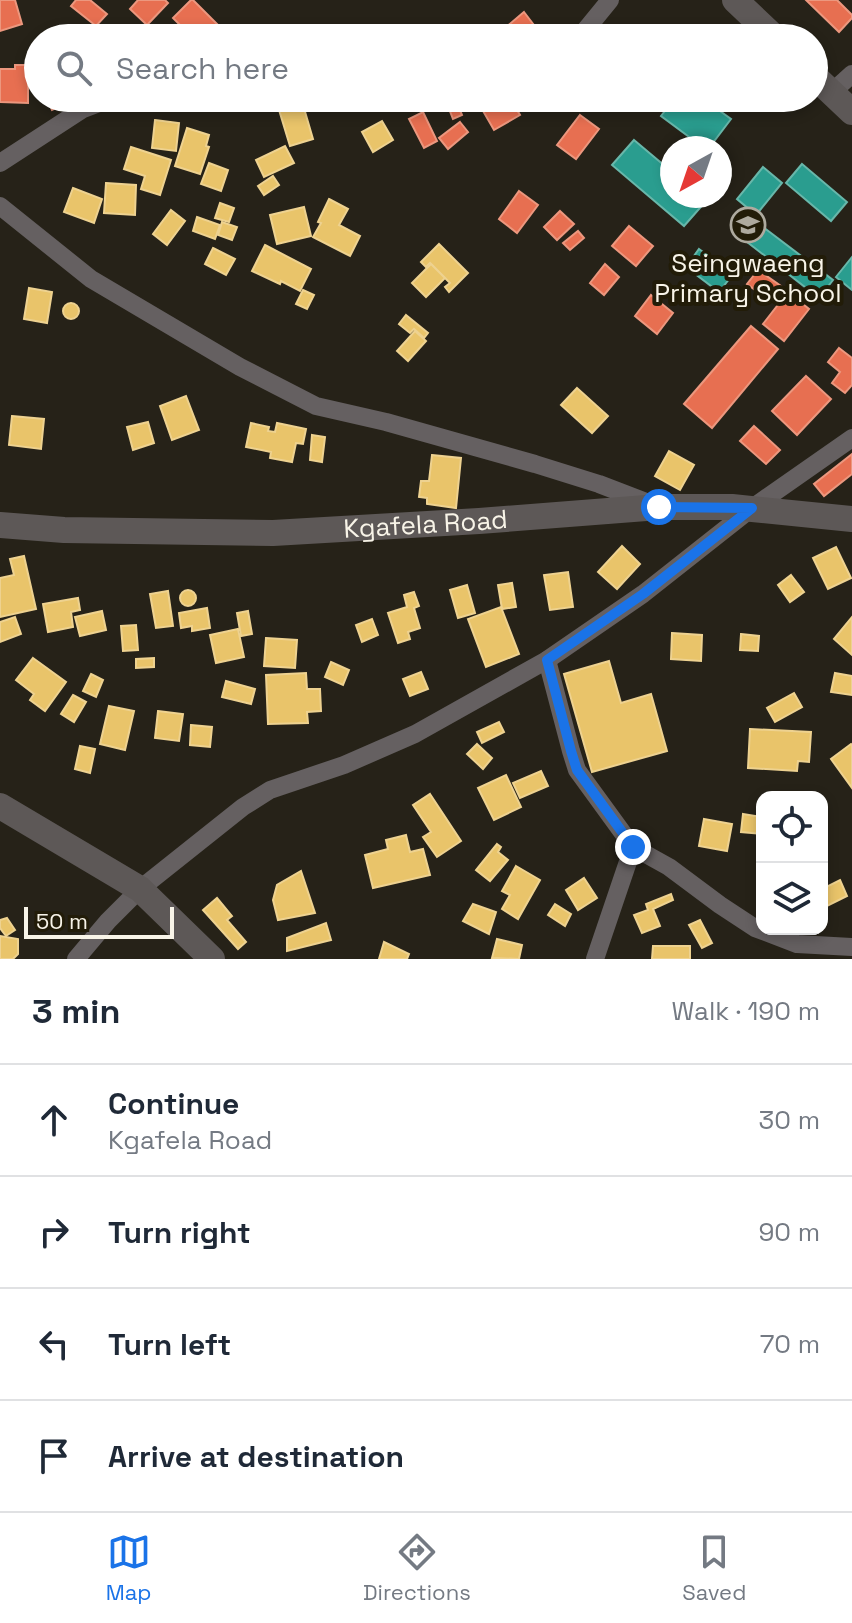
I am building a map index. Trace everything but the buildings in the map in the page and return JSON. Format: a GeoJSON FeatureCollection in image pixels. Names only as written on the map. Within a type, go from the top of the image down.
{"type":"FeatureCollection","features":[{"type":"Feature","properties":{"kind":"street"},"geometry":{"type":"LineString","coordinates":[[590,24],[610,0]]}},
{"type":"Feature","properties":{"kind":"street"},"geometry":{"type":"LineString","coordinates":[[735,0],[760,24]]}},
{"type":"Feature","properties":{"kind":"street"},"geometry":{"type":"LineString","coordinates":[[828,82],[852,74]]}},
{"type":"Feature","properties":{"kind":"street"},"geometry":{"type":"LineString","coordinates":[[828,90],[852,112]]}},
{"type":"Feature","properties":{"kind":"street"},"geometry":{"type":"LineString","coordinates":[[0,163],[78,112]]}},
{"type":"Feature","properties":{"kind":"street"},"geometry":{"type":"LineString","coordinates":[[0,206],[91,279],[240,367],[316,406],[386,422],[535,464],[659,507]]}},
{"type":"Feature","properties":{"kind":"street"},"geometry":{"type":"LineString","coordinates":[[76,959],[140,889],[243,807],[270,790],[344,765],[415,734],[547,660],[643,594],[752,508],[852,438]]}},
{"type":"Feature","properties":{"kind":"street","name":"Kgafela Road"},"geometry":{"type":"LineString","coordinates":[[0,525],[64,530],[273,533],[659,507],[752,508],[852,519]]}},
{"type":"Feature","properties":{"kind":"street"},"geometry":{"type":"LineString","coordinates":[[547,660],[577,770],[633,847],[669,867],[755,928],[797,944],[852,947]]}},
{"type":"Feature","properties":{"kind":"street"},"geometry":{"type":"LineString","coordinates":[[5,816],[140,889],[212,959]]}},
{"type":"Feature","properties":{"kind":"street"},"geometry":{"type":"LineString","coordinates":[[595,959],[633,847]]}},
{"type":"Feature","properties":{"kind":"place","name":"Seingwaeng Primary School"},"geometry":{"type":"Point","coordinates":[748,225]}},
{"type":"Feature","properties":{"kind":"route"},"geometry":{"type":"LineString","coordinates":[[633,847],[577,770],[547,660],[643,594],[752,508],[659,507]]}}]}
